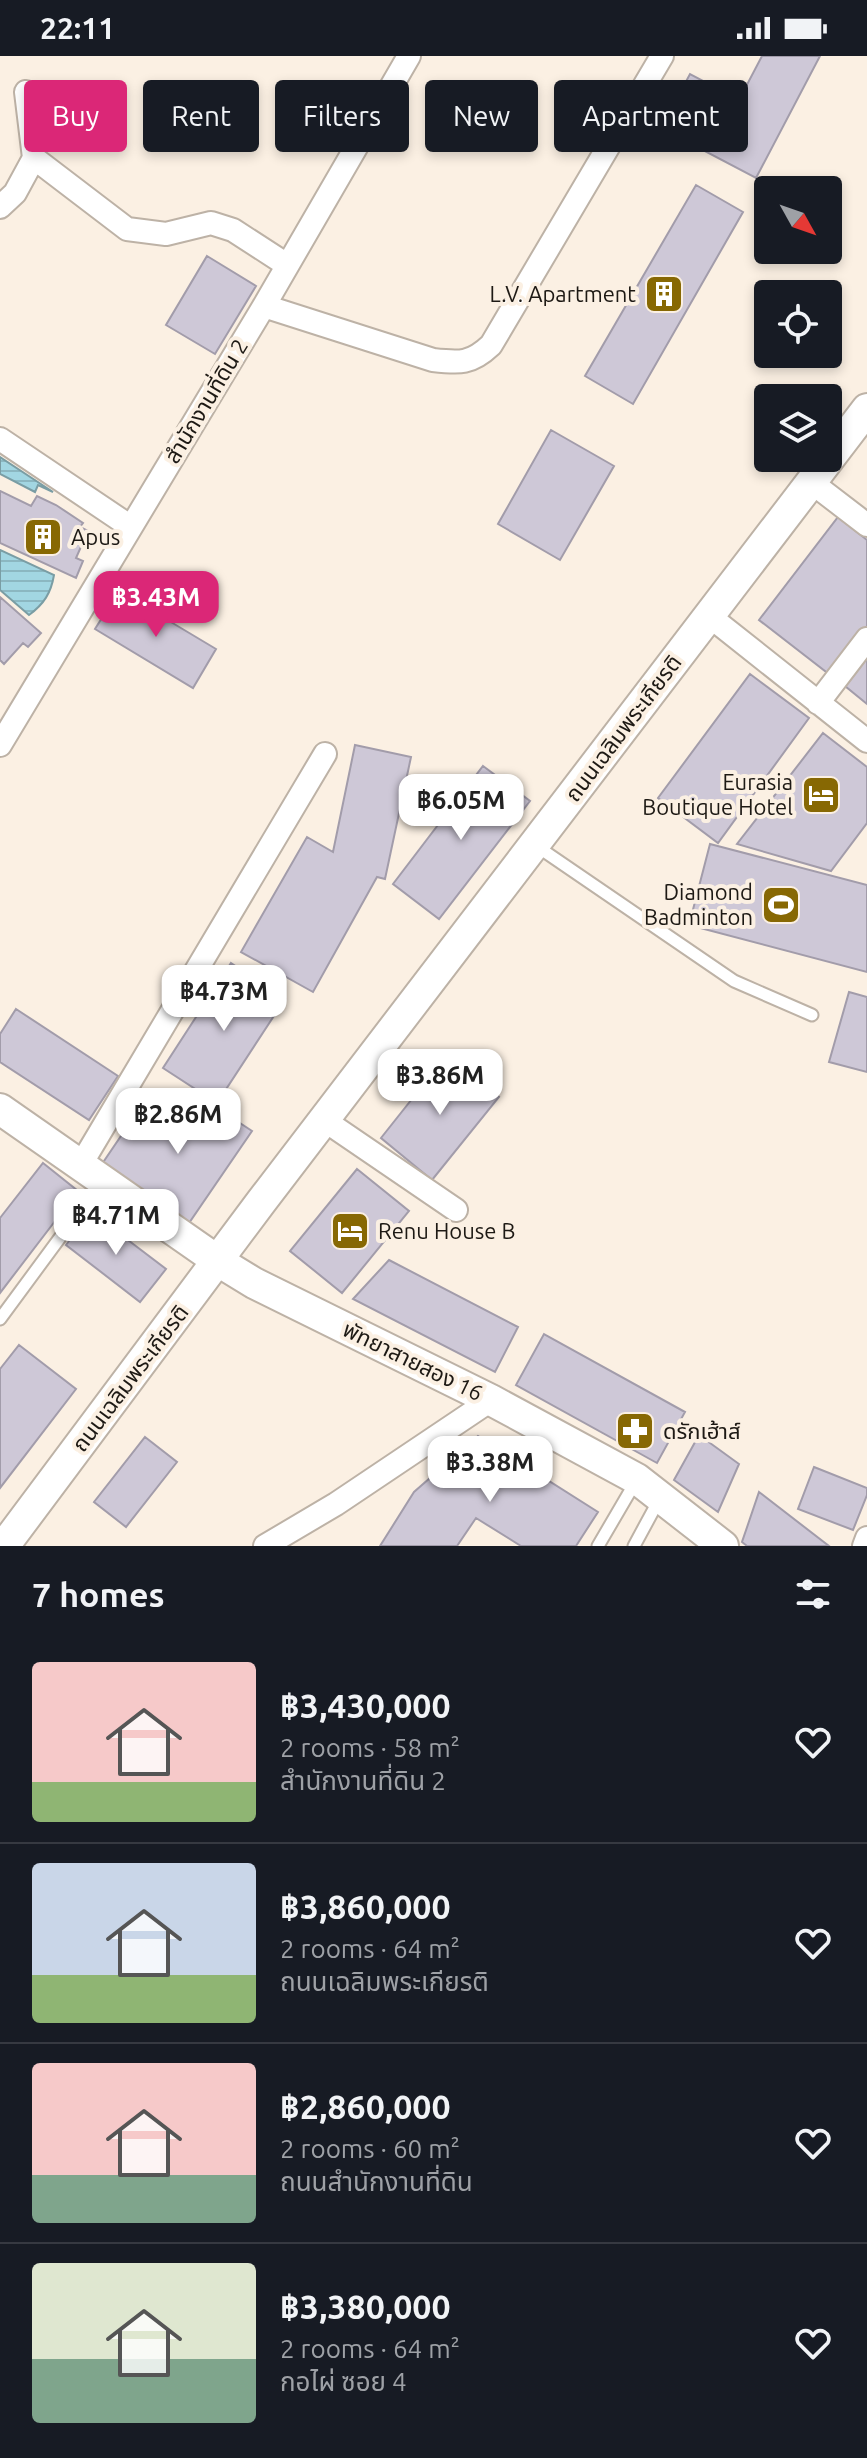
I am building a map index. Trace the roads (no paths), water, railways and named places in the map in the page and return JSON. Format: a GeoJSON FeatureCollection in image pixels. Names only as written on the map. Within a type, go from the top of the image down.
{"type":"FeatureCollection","features":[{"type":"Feature","properties":{"kind":"main road","name":"ถนนเฉลิมพระเกียรติ"},"geometry":{"type":"LineString","coordinates":[[4,1546],[324,1120],[867,409]]}},
{"type":"Feature","properties":{"kind":"main road","name":"พัทยาสายสอง 16"},"geometry":{"type":"LineString","coordinates":[[0,1109],[90,1174],[254,1283],[491,1400],[649,1488],[723,1546]]}},
{"type":"Feature","properties":{"kind":"street","name":"สำนักงานที่ดิน 2"},"geometry":{"type":"LineString","coordinates":[[0,745],[264,306],[409,56]]}},
{"type":"Feature","properties":{"kind":"street"},"geometry":{"type":"LineString","coordinates":[[264,306],[433,360],[460,363],[479,356],[491,345],[662,56]]}},
{"type":"Feature","properties":{"kind":"street"},"geometry":{"type":"LineString","coordinates":[[0,207],[15,193],[34,158],[33,152]]}},
{"type":"Feature","properties":{"kind":"street"},"geometry":{"type":"LineString","coordinates":[[34,158],[127,229],[166,234],[211,223],[233,230],[287,265]]}},
{"type":"Feature","properties":{"kind":"street"},"geometry":{"type":"LineString","coordinates":[[0,439],[131,527]]}},
{"type":"Feature","properties":{"kind":"street"},"geometry":{"type":"LineString","coordinates":[[811,482],[867,525]]}},
{"type":"Feature","properties":{"kind":"street"},"geometry":{"type":"LineString","coordinates":[[708,615],[867,741]]}},
{"type":"Feature","properties":{"kind":"street"},"geometry":{"type":"LineString","coordinates":[[818,703],[867,639]]}},
{"type":"Feature","properties":{"kind":"street"},"geometry":{"type":"LineString","coordinates":[[90,1174],[325,754]]}},
{"type":"Feature","properties":{"kind":"street"},"geometry":{"type":"LineString","coordinates":[[324,1120],[456,1210]]}},
{"type":"Feature","properties":{"kind":"street"},"geometry":{"type":"LineString","coordinates":[[265,1546],[336,1504],[491,1400]]}},
{"type":"Feature","properties":{"kind":"street"},"geometry":{"type":"LineString","coordinates":[[864,1546],[867,1538]]}},
{"type":"Feature","properties":{"kind":"lane"},"geometry":{"type":"LineString","coordinates":[[535,845],[734,981],[812,1015]]}},
{"type":"Feature","properties":{"kind":"lane"},"geometry":{"type":"LineString","coordinates":[[0,1319],[90,1174]]}},
{"type":"Feature","properties":{"kind":"lane"},"geometry":{"type":"LineString","coordinates":[[598,1546],[649,1488]]}},
{"type":"Feature","properties":{"kind":"lane"},"geometry":{"type":"LineString","coordinates":[[634,1546],[649,1488]]}},
{"type":"Feature","properties":{"kind":"water"},"geometry":{"type":"Polygon","coordinates":[[[0,457],[53,492],[38,485],[35,492],[0,474],[0,457]]]}},
{"type":"Feature","properties":{"kind":"water"},"geometry":{"type":"Polygon","coordinates":[[[0,550],[54,575],[46,598],[29,615],[0,590],[0,550]]]}},
{"type":"Feature","properties":{"kind":"place","name":"L.V. Apartment"},"geometry":{"type":"Point","coordinates":[664,294]}},
{"type":"Feature","properties":{"kind":"place","name":"Apus"},"geometry":{"type":"Point","coordinates":[43,537]}},
{"type":"Feature","properties":{"kind":"place","name":"Eurasia Boutique Hotel"},"geometry":{"type":"Point","coordinates":[821,795]}},
{"type":"Feature","properties":{"kind":"place","name":"Diamond Badminton"},"geometry":{"type":"Point","coordinates":[781,905]}},
{"type":"Feature","properties":{"kind":"place","name":"Renu House B"},"geometry":{"type":"Point","coordinates":[350,1231]}},
{"type":"Feature","properties":{"kind":"place","name":"ดรักเฮ้าส์"},"geometry":{"type":"Point","coordinates":[635,1431]}}]}
